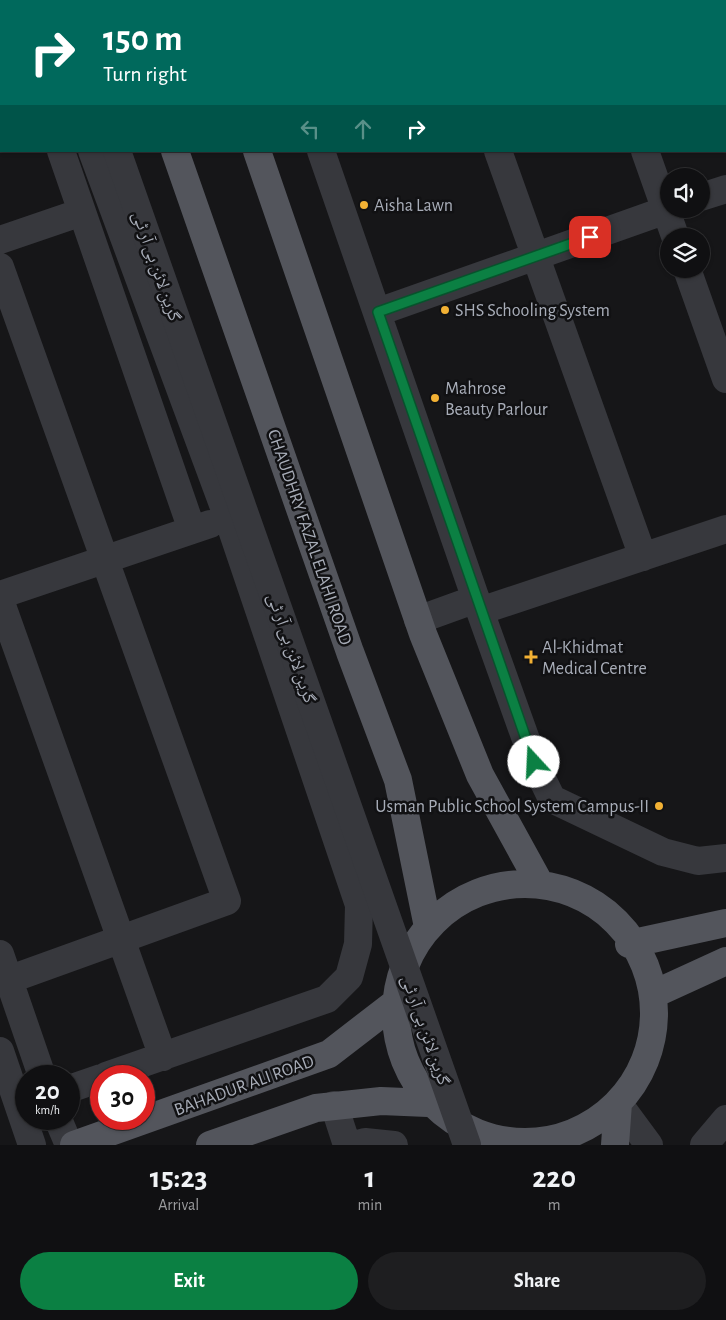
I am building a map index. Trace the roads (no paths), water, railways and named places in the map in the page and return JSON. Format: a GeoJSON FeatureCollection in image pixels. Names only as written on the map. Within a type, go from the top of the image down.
{"type":"FeatureCollection","features":[{"type":"Feature","properties":{"kind":"main road","name":"CHAUDHRY FAZAL ELAHI ROAD"},"geometry":{"type":"LineString","coordinates":[[175,152],[350,652],[398,780],[428,927]]}},
{"type":"Feature","properties":{"kind":"main road"},"geometry":{"type":"LineString","coordinates":[[257,152],[418,620],[480,775],[540,884]]}},
{"type":"Feature","properties":{"kind":"main road"},"geometry":{"type":"LineString","coordinates":[[508,884],[540,884],[571,891],[600,906],[629,944],[644,959],[654,994],[653,1033],[641,1071],[618,1103],[590,1124],[557,1138],[522,1142],[483,1142],[428,1103],[406,1065],[396,1030],[399,1000],[407,958],[428,927],[451,906],[478,892],[508,884]]}},
{"type":"Feature","properties":{"kind":"main road"},"geometry":{"type":"LineString","coordinates":[[629,944],[726,923]]}},
{"type":"Feature","properties":{"kind":"main road"},"geometry":{"type":"LineString","coordinates":[[654,994],[726,962]]}},
{"type":"Feature","properties":{"kind":"main road","name":"BAHADUR ALI ROAD"},"geometry":{"type":"LineString","coordinates":[[74,1145],[329,1054],[399,1000]]}},
{"type":"Feature","properties":{"kind":"main road"},"geometry":{"type":"LineString","coordinates":[[210,1145],[316,1108],[381,1101],[428,1103]]}},
{"type":"Feature","properties":{"kind":"main road"},"geometry":{"type":"LineString","coordinates":[[615,1145],[618,1103]]}},
{"type":"Feature","properties":{"kind":"street"},"geometry":{"type":"LineString","coordinates":[[61,152],[192,530]]}},
{"type":"Feature","properties":{"kind":"street"},"geometry":{"type":"LineString","coordinates":[[92,152],[228,518],[359,905],[358,944],[349,977],[327,999],[139,1065]]}},
{"type":"Feature","properties":{"kind":"street","name":"گرین لائن بی آر ٹی"},"geometry":{"type":"LineString","coordinates":[[117,152],[483,1142]]}},
{"type":"Feature","properties":{"kind":"street"},"geometry":{"type":"LineString","coordinates":[[321,152],[478,605],[534,762],[552,799],[662,852],[698,861],[726,858]]}},
{"type":"Feature","properties":{"kind":"street"},"geometry":{"type":"LineString","coordinates":[[498,152],[534,257],[643,556]]}},
{"type":"Feature","properties":{"kind":"street"},"geometry":{"type":"LineString","coordinates":[[645,152],[660,191]]}},
{"type":"Feature","properties":{"kind":"street"},"geometry":{"type":"LineString","coordinates":[[710,194],[726,188]]}},
{"type":"Feature","properties":{"kind":"street"},"geometry":{"type":"LineString","coordinates":[[0,240],[82,212]]}},
{"type":"Feature","properties":{"kind":"street"},"geometry":{"type":"LineString","coordinates":[[378,312],[660,212]]}},
{"type":"Feature","properties":{"kind":"street"},"geometry":{"type":"LineString","coordinates":[[0,267],[227,901],[8,980]]}},
{"type":"Feature","properties":{"kind":"street"},"geometry":{"type":"LineString","coordinates":[[690,278],[726,378]]}},
{"type":"Feature","properties":{"kind":"street"},"geometry":{"type":"LineString","coordinates":[[0,595],[228,518]]}},
{"type":"Feature","properties":{"kind":"street"},"geometry":{"type":"LineString","coordinates":[[418,620],[478,605],[726,529]]}},
{"type":"Feature","properties":{"kind":"street"},"geometry":{"type":"LineString","coordinates":[[0,600],[163,1057]]}},
{"type":"Feature","properties":{"kind":"street"},"geometry":{"type":"LineString","coordinates":[[0,954],[38,1065]]}},
{"type":"Feature","properties":{"kind":"street"},"geometry":{"type":"LineString","coordinates":[[0,1051],[15,1109]]}},
{"type":"Feature","properties":{"kind":"street"},"geometry":{"type":"LineString","coordinates":[[618,1103],[649,1145]]}},
{"type":"Feature","properties":{"kind":"street"},"geometry":{"type":"LineString","coordinates":[[334,1105],[347,1145]]}},
{"type":"Feature","properties":{"kind":"street"},"geometry":{"type":"LineString","coordinates":[[704,1145],[726,1119]]}},
{"type":"Feature","properties":{"kind":"street"},"geometry":{"type":"LineString","coordinates":[[25,1130],[32,1145]]}},
{"type":"Feature","properties":{"kind":"street"},"geometry":{"type":"LineString","coordinates":[[63,1130],[69,1145]]}},
{"type":"Feature","properties":{"kind":"street"},"geometry":{"type":"LineString","coordinates":[[354,1145],[365,1142],[394,1145]]}},
{"type":"Feature","properties":{"kind":"place","name":"Aisha Lawn"},"geometry":{"type":"Point","coordinates":[364,205]}},
{"type":"Feature","properties":{"kind":"place","name":"SHS Schooling System"},"geometry":{"type":"Point","coordinates":[445,310]}},
{"type":"Feature","properties":{"kind":"place","name":"Mahrose Beauty Parlour"},"geometry":{"type":"Point","coordinates":[435,398]}},
{"type":"Feature","properties":{"kind":"place","name":"Al-Khidmat Medical Centre"},"geometry":{"type":"Point","coordinates":[531,657]}},
{"type":"Feature","properties":{"kind":"place","name":"Usman Public School System Campus-II"},"geometry":{"type":"Point","coordinates":[659,806]}}]}
